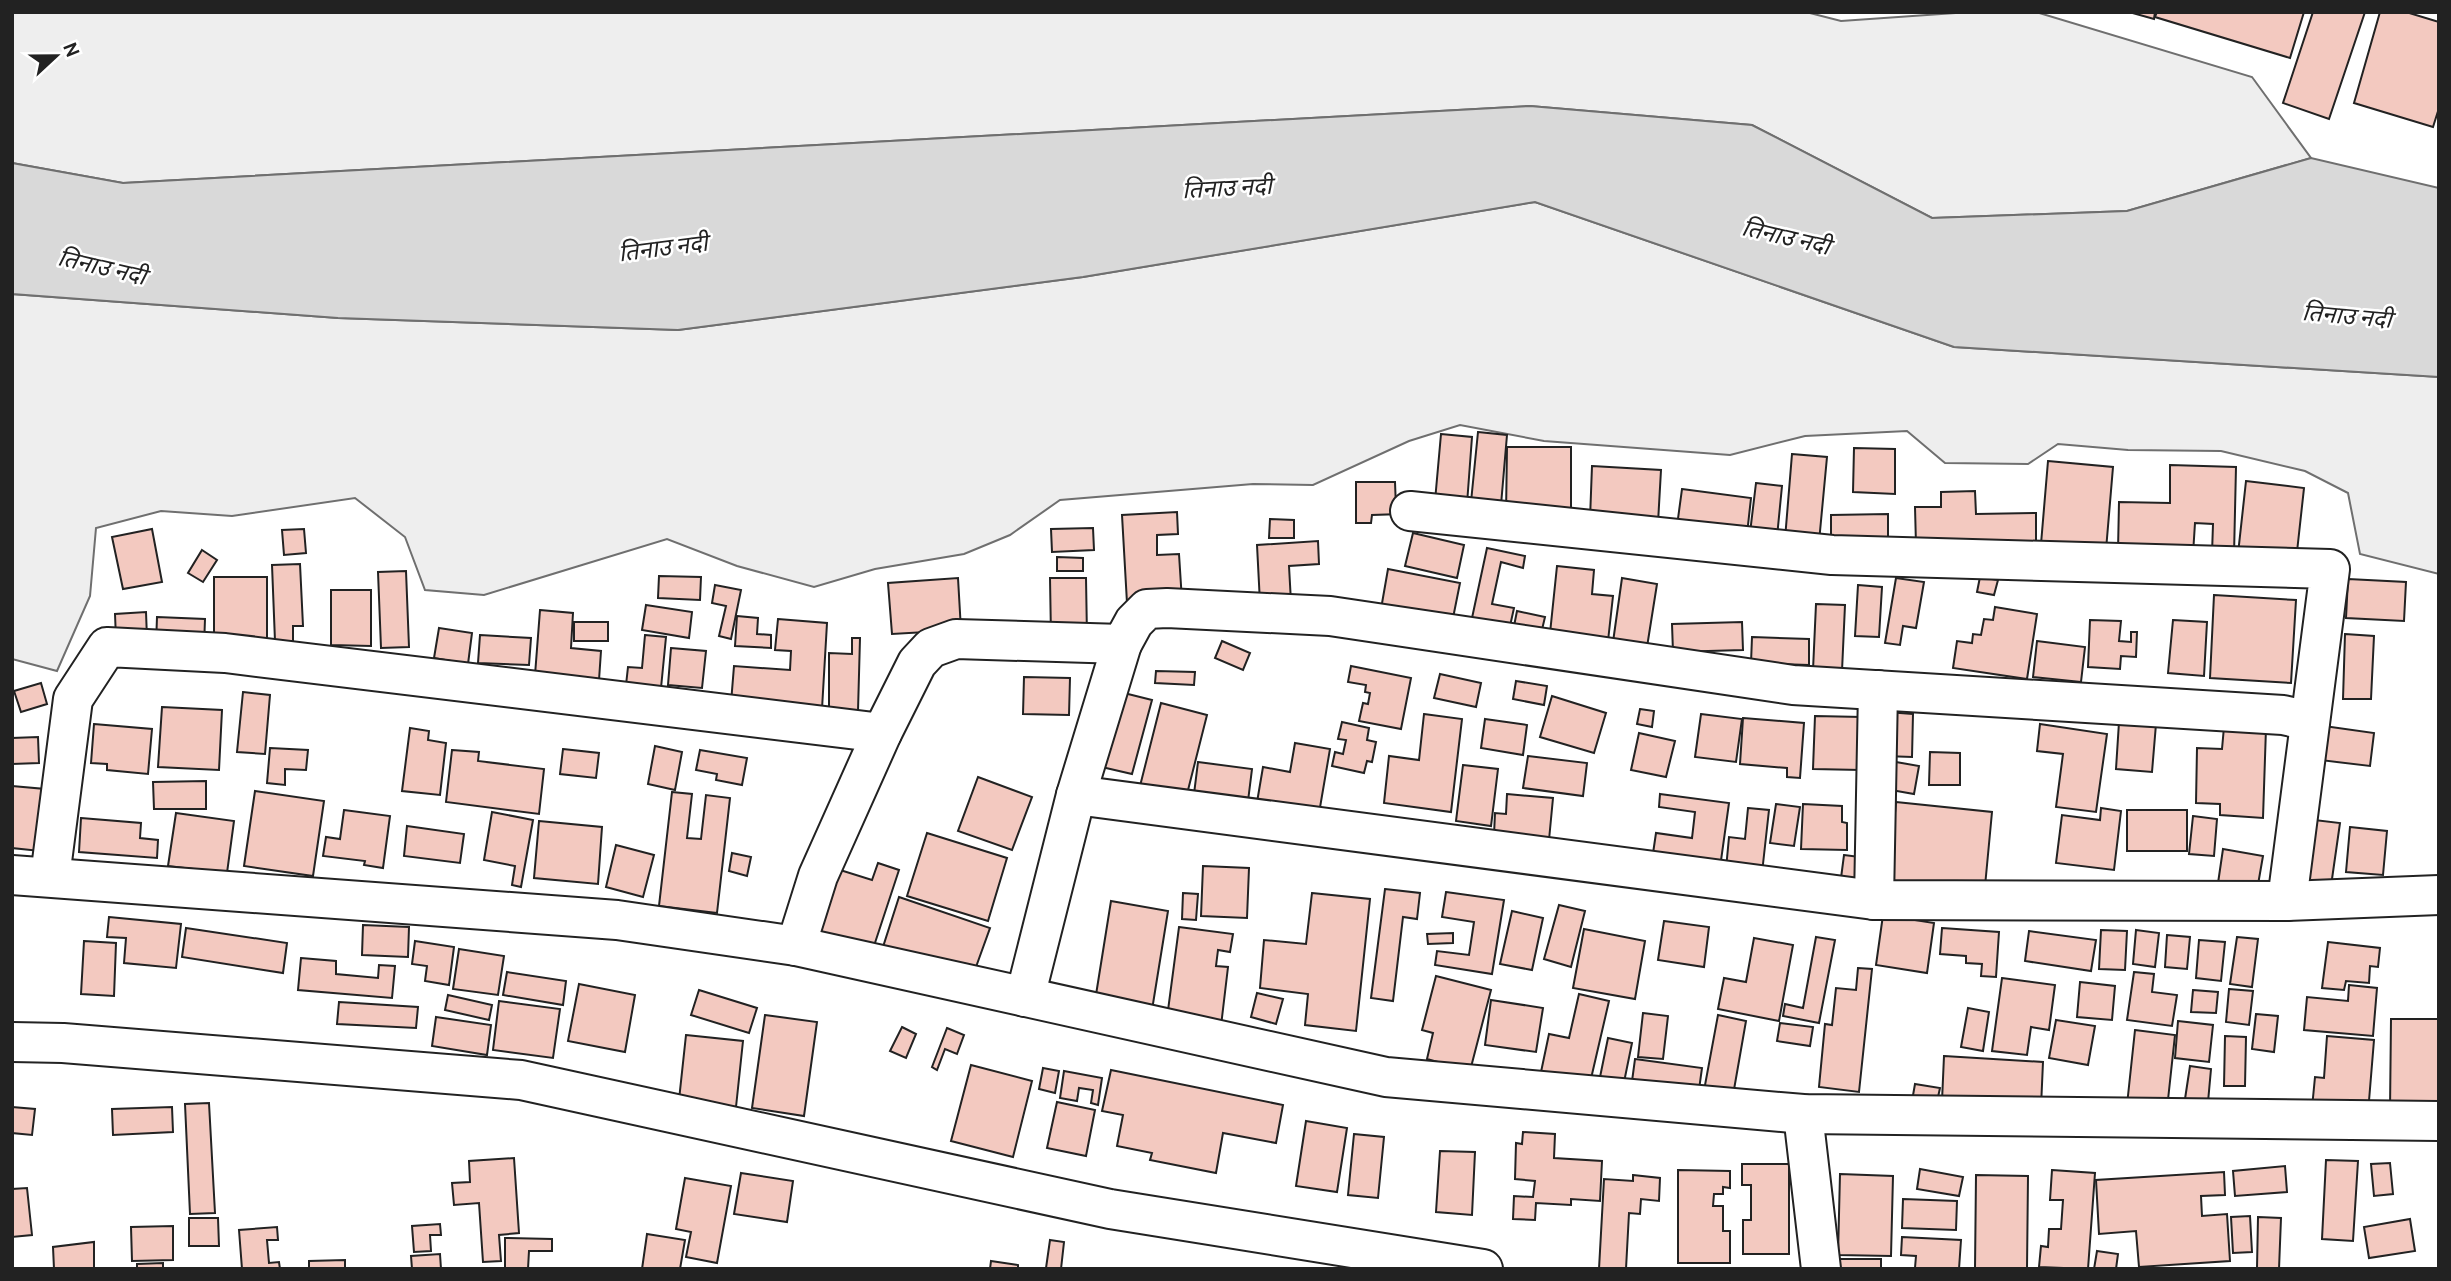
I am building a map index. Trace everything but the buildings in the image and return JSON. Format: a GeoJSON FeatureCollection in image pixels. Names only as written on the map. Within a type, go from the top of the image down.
{"type":"FeatureCollection","features":[{"type":"Feature","properties":{"kind":"street"},"geometry":{"type":"LineString","coordinates":[[1410,511],[1832,555],[2330,569],[2287,901]]}},
{"type":"Feature","properties":{"kind":"street"},"geometry":{"type":"LineString","coordinates":[[1025,997],[1076,795],[1122,644],[1135,622],[1147,610],[1167,608],[1330,616],[1793,685],[2283,715],[2310,721]]}},
{"type":"Feature","properties":{"kind":"street"},"geometry":{"type":"LineString","coordinates":[[796,946],[818,876],[882,733],[916,663],[931,648],[956,639],[1122,644]]}},
{"type":"Feature","properties":{"kind":"street"},"geometry":{"type":"LineString","coordinates":[[50,877],[73,699],[107,647],[225,653],[882,733]]}},
{"type":"Feature","properties":{"kind":"street"},"geometry":{"type":"LineString","coordinates":[[1874,900],[1878,690]]}},
{"type":"Feature","properties":{"kind":"street"},"geometry":{"type":"LineString","coordinates":[[1076,795],[1874,900],[2287,901],[2439,895]]}},
{"type":"Feature","properties":{"kind":"street"},"geometry":{"type":"LineString","coordinates":[[12,875],[617,920],[796,946],[1386,1077],[1803,1114],[2439,1121]]}},
{"type":"Feature","properties":{"kind":"street"},"geometry":{"type":"LineString","coordinates":[[12,1042],[63,1043],[521,1080],[1110,1209],[1483,1269]]}},
{"type":"Feature","properties":{"kind":"street"},"geometry":{"type":"LineString","coordinates":[[1803,1114],[1821,1269]]}},
{"type":"Feature","properties":{"kind":"shaded area"},"geometry":{"type":"Polygon","coordinates":[[[12,12],[1806,12],[1841,21],[1970,12],[2036,12],[2252,77],[2311,158],[2127,211],[1932,218],[1752,125],[1530,106],[123,183],[12,163],[12,12]]]}},
{"type":"Feature","properties":{"kind":"shaded area"},"geometry":{"type":"Polygon","coordinates":[[[1535,202],[1954,347],[2439,377],[2439,574],[2360,554],[2348,493],[2305,471],[2221,451],[2128,450],[2058,444],[2028,464],[1945,463],[1907,431],[1805,436],[1730,455],[1544,441],[1460,425],[1409,441],[1313,485],[1253,484],[1060,500],[1010,535],[964,554],[875,569],[814,587],[737,566],[667,539],[484,595],[425,590],[405,537],[355,498],[232,516],[161,511],[96,528],[90,596],[57,671],[12,659],[12,294],[338,318],[678,330],[1083,277],[1535,202]]]}},
{"type":"Feature","properties":{"kind":"water","name":"तिनाउ नदी"},"geometry":{"type":"Polygon","coordinates":[[[1530,106],[1752,125],[1932,218],[2127,211],[2311,158],[2439,188],[2439,377],[1954,347],[1535,202],[1083,277],[678,330],[338,318],[12,294],[12,163],[123,183],[1530,106]]]}}]}
